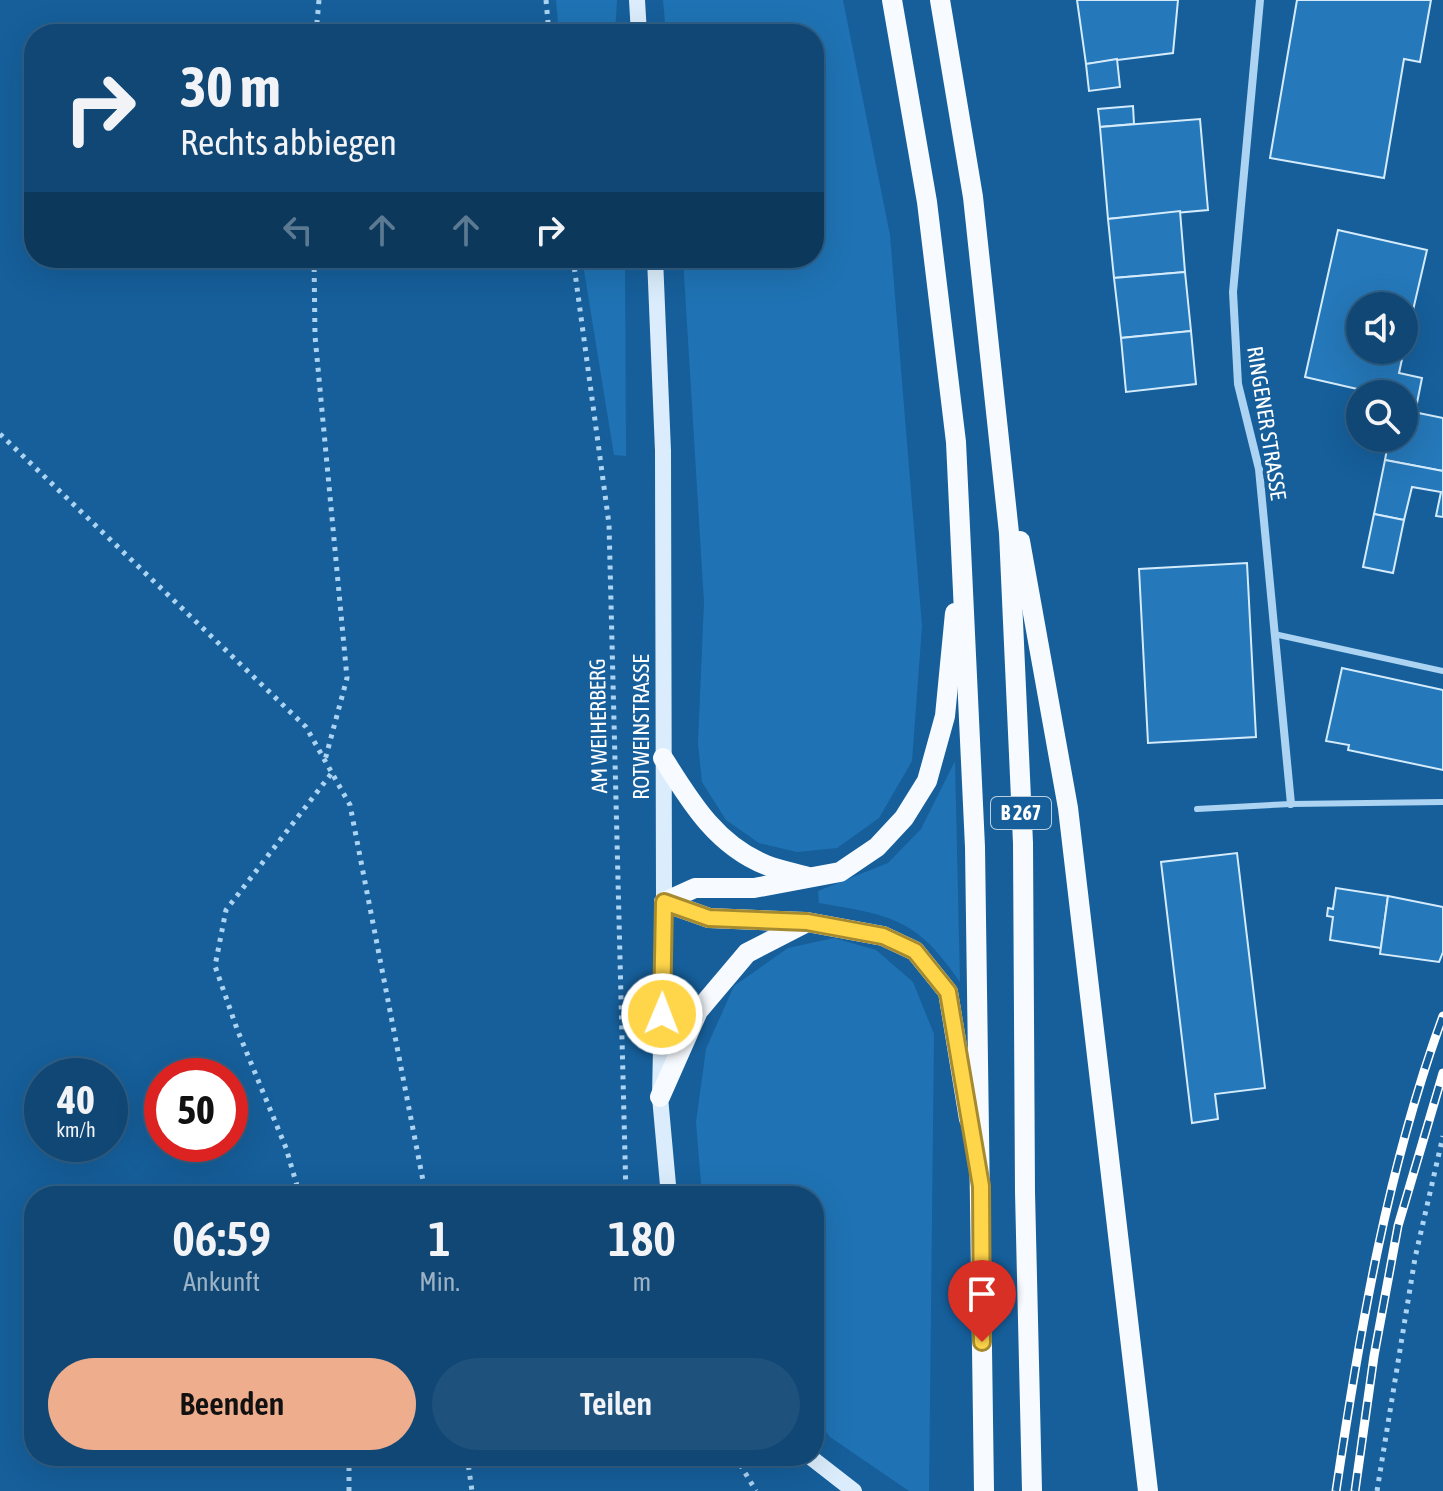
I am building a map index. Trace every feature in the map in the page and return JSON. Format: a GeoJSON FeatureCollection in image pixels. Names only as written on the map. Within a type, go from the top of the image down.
{"type":"FeatureCollection","features":[{"type":"Feature","properties":{"kind":"main road"},"geometry":{"type":"LineString","coordinates":[[637,0],[638,24]]}},
{"type":"Feature","properties":{"kind":"main road","name":"B 267"},"geometry":{"type":"LineString","coordinates":[[892,0],[927,202],[956,442],[962,537],[975,847],[984,1491]]}},
{"type":"Feature","properties":{"kind":"main road","name":"B 267"},"geometry":{"type":"LineString","coordinates":[[940,0],[973,197],[1009,533],[1023,843],[1025,1208],[1032,1491]]}},
{"type":"Feature","properties":{"kind":"main road","name":"ROTWEINSTRASSE"},"geometry":{"type":"LineString","coordinates":[[655,268],[663,451],[664,902],[660,1097],[668,1186]]}},
{"type":"Feature","properties":{"kind":"main road"},"geometry":{"type":"LineString","coordinates":[[1000,434],[1068,808],[1148,1491]]}},
{"type":"Feature","properties":{"kind":"main road","name":"B 267"},"geometry":{"type":"LineString","coordinates":[[664,902],[695,888],[754,888],[840,872],[877,847],[904,818],[927,781],[945,716],[962,537]]}},
{"type":"Feature","properties":{"kind":"main road"},"geometry":{"type":"LineString","coordinates":[[663,758],[695,809],[729,845],[765,864],[812,878]]}},
{"type":"Feature","properties":{"kind":"main road"},"geometry":{"type":"LineString","coordinates":[[664,902],[709,918],[807,922]]}},
{"type":"Feature","properties":{"kind":"main road"},"geometry":{"type":"LineString","coordinates":[[660,1097],[698,1011],[747,953],[807,922]]}},
{"type":"Feature","properties":{"kind":"main road","name":"B 267"},"geometry":{"type":"LineString","coordinates":[[807,922],[883,936],[915,951],[948,992],[981,1186]]}},
{"type":"Feature","properties":{"kind":"main road"},"geometry":{"type":"LineString","coordinates":[[822,1466],[854,1491]]}},
{"type":"Feature","properties":{"kind":"street","name":"RINGENER STRASSE"},"geometry":{"type":"LineString","coordinates":[[1260,0],[1233,292],[1238,384],[1259,469],[1291,804]]}},
{"type":"Feature","properties":{"kind":"lane"},"geometry":{"type":"LineString","coordinates":[[1274,634],[1443,671]]}},
{"type":"Feature","properties":{"kind":"lane"},"geometry":{"type":"LineString","coordinates":[[1197,809],[1443,802]]}},
{"type":"Feature","properties":{"kind":"path"},"geometry":{"type":"LineString","coordinates":[[317,24],[319,0]]}},
{"type":"Feature","properties":{"kind":"path"},"geometry":{"type":"LineString","coordinates":[[546,0],[548,24]]}},
{"type":"Feature","properties":{"kind":"path"},"geometry":{"type":"LineString","coordinates":[[314,268],[315,336],[347,678],[325,761]]}},
{"type":"Feature","properties":{"kind":"path","name":"AM WEIHERBERG"},"geometry":{"type":"LineString","coordinates":[[574,268],[609,524],[626,1186]]}},
{"type":"Feature","properties":{"kind":"path"},"geometry":{"type":"LineString","coordinates":[[0,434],[306,727],[332,773],[350,805],[424,1186]]}},
{"type":"Feature","properties":{"kind":"path"},"geometry":{"type":"LineString","coordinates":[[297,1186],[286,1148],[237,1029],[215,966],[226,910],[332,773]]}},
{"type":"Feature","properties":{"kind":"path"},"geometry":{"type":"LineString","coordinates":[[1377,1491],[1415,1258],[1443,1136]]}},
{"type":"Feature","properties":{"kind":"path"},"geometry":{"type":"LineString","coordinates":[[349,1466],[349,1491]]}},
{"type":"Feature","properties":{"kind":"path"},"geometry":{"type":"LineString","coordinates":[[468,1466],[472,1491]]}},
{"type":"Feature","properties":{"kind":"path"},"geometry":{"type":"LineString","coordinates":[[741,1466],[756,1491]]}},
{"type":"Feature","properties":{"kind":"shaded area"},"geometry":{"type":"Polygon","coordinates":[[[556,0],[617,0],[616,24],[558,24],[556,0]]]}},
{"type":"Feature","properties":{"kind":"shaded area"},"geometry":{"type":"Polygon","coordinates":[[[663,0],[843,0],[890,235],[922,626],[912,761],[879,818],[837,848],[797,852],[759,843],[726,820],[702,782],[698,743],[704,602],[684,268],[824,268],[824,24],[665,24],[663,0]]]}},
{"type":"Feature","properties":{"kind":"shaded area"},"geometry":{"type":"Polygon","coordinates":[[[584,268],[625,268],[626,456],[614,455],[584,268]]]}},
{"type":"Feature","properties":{"kind":"shaded area"},"geometry":{"type":"Polygon","coordinates":[[[955,761],[960,982],[930,944],[915,932],[883,916],[819,903],[818,891],[888,863],[921,829],[955,761]]]}},
{"type":"Feature","properties":{"kind":"shaded area"},"geometry":{"type":"Polygon","coordinates":[[[834,938],[876,950],[913,982],[934,1034],[929,1491],[909,1491],[830,1437],[824,1430],[824,1186],[701,1186],[696,1122],[706,1049],[734,986],[788,948],[834,938]]]}},
{"type":"Feature","properties":{"kind":"building"},"geometry":{"type":"Polygon","coordinates":[[[1077,0],[1178,0],[1173,53],[1086,64],[1077,0]]]}},
{"type":"Feature","properties":{"kind":"building"},"geometry":{"type":"Polygon","coordinates":[[[1297,0],[1431,0],[1420,62],[1404,59],[1384,178],[1270,158],[1297,0]]]}},
{"type":"Feature","properties":{"kind":"building"},"geometry":{"type":"Polygon","coordinates":[[[1117,59],[1120,87],[1089,91],[1086,64],[1117,59]]]}},
{"type":"Feature","properties":{"kind":"building"},"geometry":{"type":"Polygon","coordinates":[[[1133,106],[1134,124],[1100,127],[1098,109],[1133,106]]]}},
{"type":"Feature","properties":{"kind":"building"},"geometry":{"type":"Polygon","coordinates":[[[1200,119],[1208,210],[1108,219],[1100,127],[1200,119]]]}},
{"type":"Feature","properties":{"kind":"building"},"geometry":{"type":"Polygon","coordinates":[[[1180,211],[1185,272],[1114,278],[1108,219],[1180,211]]]}},
{"type":"Feature","properties":{"kind":"building"},"geometry":{"type":"Polygon","coordinates":[[[1338,230],[1427,250],[1417,292],[1346,292],[1346,364],[1401,364],[1399,373],[1422,378],[1418,398],[1418,380],[1346,380],[1346,386],[1305,377],[1338,230]]]}},
{"type":"Feature","properties":{"kind":"building"},"geometry":{"type":"Polygon","coordinates":[[[1185,272],[1191,331],[1121,338],[1114,278],[1185,272]]]}},
{"type":"Feature","properties":{"kind":"building"},"geometry":{"type":"Polygon","coordinates":[[[1191,331],[1196,384],[1126,392],[1121,338],[1191,331]]]}},
{"type":"Feature","properties":{"kind":"building"},"geometry":{"type":"Polygon","coordinates":[[[1418,413],[1443,418],[1443,471],[1385,460],[1386,452],[1418,452],[1418,413]]]}},
{"type":"Feature","properties":{"kind":"building"},"geometry":{"type":"Polygon","coordinates":[[[1385,460],[1443,471],[1443,517],[1436,516],[1441,492],[1412,487],[1404,520],[1374,514],[1385,460]]]}},
{"type":"Feature","properties":{"kind":"building"},"geometry":{"type":"Polygon","coordinates":[[[1374,514],[1404,520],[1393,573],[1363,567],[1374,514]]]}},
{"type":"Feature","properties":{"kind":"building"},"geometry":{"type":"Polygon","coordinates":[[[1247,563],[1256,737],[1148,743],[1139,569],[1247,563]]]}},
{"type":"Feature","properties":{"kind":"building"},"geometry":{"type":"Polygon","coordinates":[[[1342,668],[1443,690],[1443,770],[1348,750],[1349,745],[1326,741],[1342,668]]]}},
{"type":"Feature","properties":{"kind":"building"},"geometry":{"type":"Polygon","coordinates":[[[1237,853],[1265,1088],[1215,1094],[1218,1119],[1192,1123],[1161,862],[1237,853]]]}},
{"type":"Feature","properties":{"kind":"building"},"geometry":{"type":"Polygon","coordinates":[[[1336,888],[1388,896],[1381,948],[1330,940],[1333,917],[1327,916],[1328,908],[1333,909],[1336,888]]]}},
{"type":"Feature","properties":{"kind":"building"},"geometry":{"type":"Polygon","coordinates":[[[1388,896],[1443,907],[1443,952],[1439,962],[1380,954],[1388,896]]]}},
{"type":"Feature","properties":{"kind":"railway"},"geometry":{"type":"LineString","coordinates":[[1336,1491],[1355,1370],[1391,1191],[1423,1074],[1443,1016]]}},
{"type":"Feature","properties":{"kind":"railway"},"geometry":{"type":"LineString","coordinates":[[1355,1491],[1374,1356],[1398,1226],[1443,1073]]}},
{"type":"Feature","properties":{"kind":"route"},"geometry":{"type":"LineString","coordinates":[[662,1014],[664,902],[709,918],[807,922],[883,936],[915,951],[948,992],[981,1186],[982,1342]]}}]}
